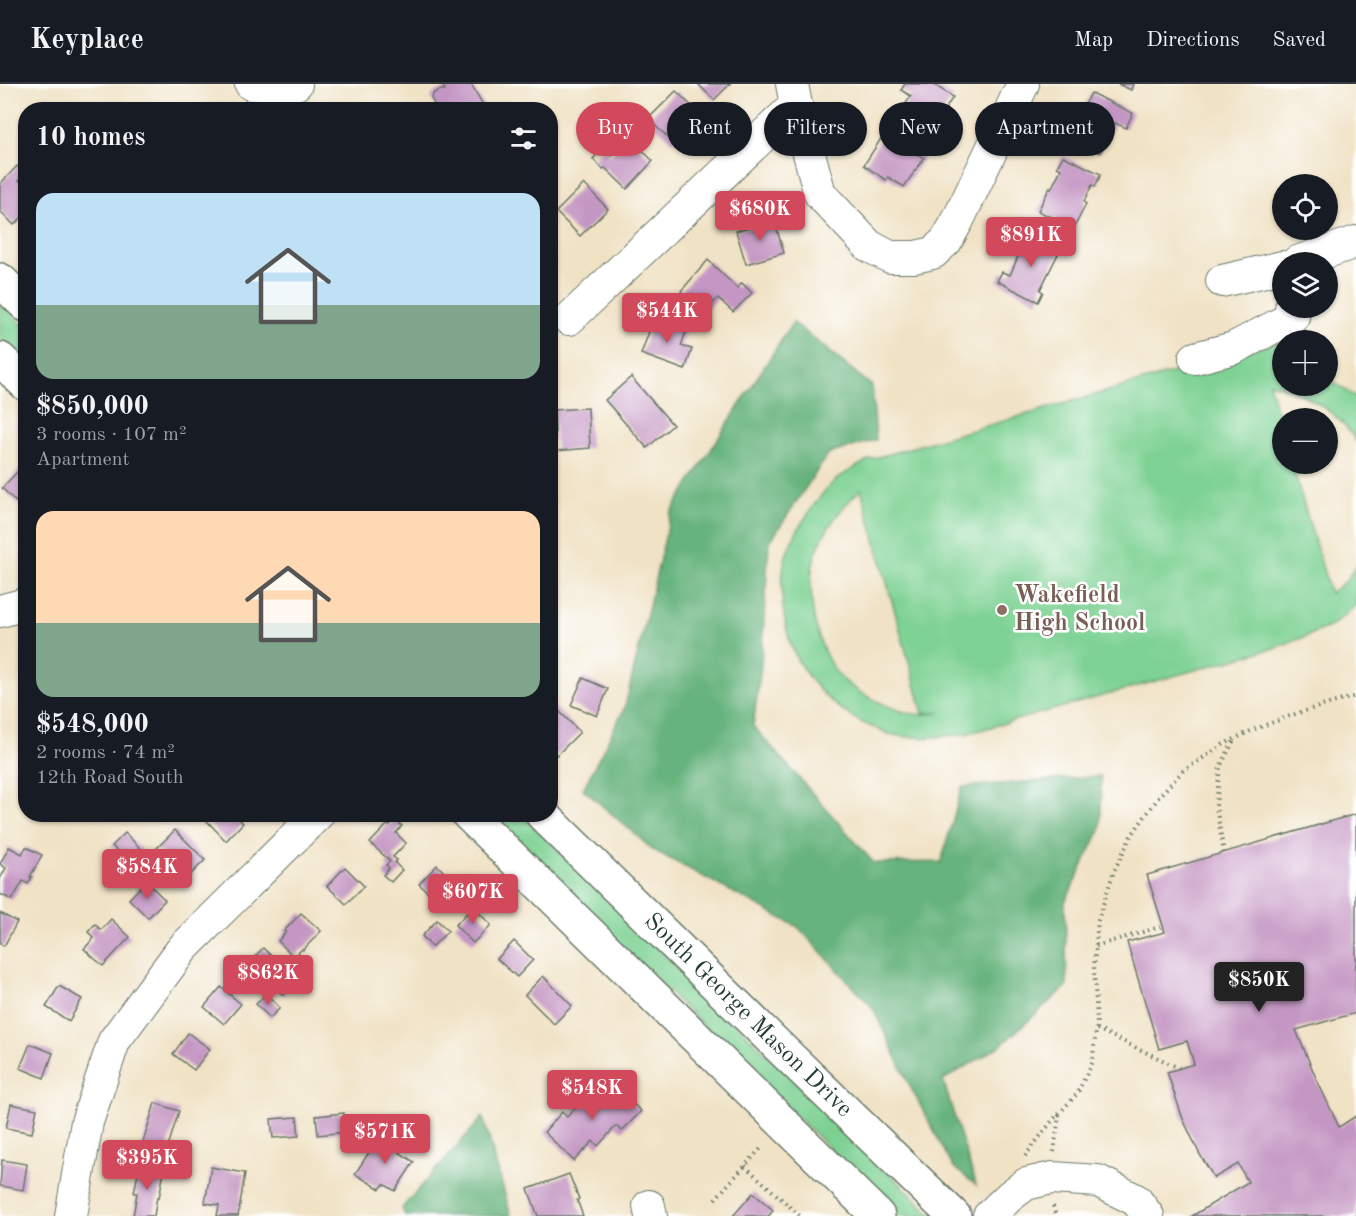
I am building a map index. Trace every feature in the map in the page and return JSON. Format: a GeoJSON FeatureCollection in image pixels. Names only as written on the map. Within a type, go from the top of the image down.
{"type":"FeatureCollection","features":[{"type":"Feature","properties":{"kind":"main road"},"geometry":{"type":"LineString","coordinates":[[0,280],[18,297]]}},
{"type":"Feature","properties":{"kind":"main road"},"geometry":{"type":"LineString","coordinates":[[0,359],[18,376]]}},
{"type":"Feature","properties":{"kind":"main road"},"geometry":{"type":"LineString","coordinates":[[476,822],[878,1216]]}},
{"type":"Feature","properties":{"kind":"main road","name":"South George Mason Drive"},"geometry":{"type":"LineString","coordinates":[[550,822],[954,1216]]}},
{"type":"Feature","properties":{"kind":"street"},"geometry":{"type":"LineString","coordinates":[[251,84],[272,86],[296,84]]}},
{"type":"Feature","properties":{"kind":"street"},"geometry":{"type":"LineString","coordinates":[[794,94],[820,194],[868,246],[890,257],[915,258],[933,253],[946,241],[1023,84]]}},
{"type":"Feature","properties":{"kind":"street"},"geometry":{"type":"LineString","coordinates":[[569,319],[794,94]]}},
{"type":"Feature","properties":{"kind":"street"},"geometry":{"type":"LineString","coordinates":[[1329,252],[1356,242]]}},
{"type":"Feature","properties":{"kind":"street"},"geometry":{"type":"LineString","coordinates":[[1222,281],[1272,271]]}},
{"type":"Feature","properties":{"kind":"street"},"geometry":{"type":"LineString","coordinates":[[1195,358],[1234,348],[1291,318]]}},
{"type":"Feature","properties":{"kind":"street"},"geometry":{"type":"LineString","coordinates":[[0,611],[18,606]]}},
{"type":"Feature","properties":{"kind":"street"},"geometry":{"type":"LineString","coordinates":[[71,1216],[87,1122],[114,1041],[183,948],[310,822]]}},
{"type":"Feature","properties":{"kind":"street"},"geometry":{"type":"LineString","coordinates":[[989,1216],[1026,1184],[1052,1178],[1098,1181],[1136,1200],[1148,1216]]}},
{"type":"Feature","properties":{"kind":"path"},"geometry":{"type":"LineString","coordinates":[[1023,1160],[1052,1121],[1077,1094],[1092,1063],[1097,1029],[1094,967],[1098,920],[1114,871],[1131,836],[1161,794],[1183,771],[1224,744],[1255,729],[1298,713],[1356,696]]}},
{"type":"Feature","properties":{"kind":"path"},"geometry":{"type":"LineString","coordinates":[[1224,852],[1216,806],[1220,767],[1234,739]]}},
{"type":"Feature","properties":{"kind":"path"},"geometry":{"type":"LineString","coordinates":[[1096,946],[1163,926]]}},
{"type":"Feature","properties":{"kind":"path"},"geometry":{"type":"LineString","coordinates":[[1097,1029],[1179,1068]]}},
{"type":"Feature","properties":{"kind":"path"},"geometry":{"type":"LineString","coordinates":[[1054,1153],[1059,1114]]}},
{"type":"Feature","properties":{"kind":"path"},"geometry":{"type":"LineString","coordinates":[[715,1199],[763,1146]]}},
{"type":"Feature","properties":{"kind":"path"},"geometry":{"type":"LineString","coordinates":[[745,1166],[800,1216]]}},
{"type":"Feature","properties":{"kind":"green space"},"geometry":{"type":"Polygon","coordinates":[[[0,302],[18,320],[18,357],[0,339],[0,302]]]}},
{"type":"Feature","properties":{"kind":"green space"},"geometry":{"type":"Polygon","coordinates":[[[793,322],[872,386],[876,440],[828,454],[769,543],[761,666],[753,726],[874,863],[941,862],[962,787],[1101,776],[1101,828],[1065,902],[1067,986],[999,1047],[943,1080],[976,1185],[953,1167],[910,1086],[873,1008],[798,927],[653,850],[583,789],[625,707],[671,512],[793,322]]]}},
{"type":"Feature","properties":{"kind":"green space"},"geometry":{"type":"Polygon","coordinates":[[[1272,344],[1272,384],[1269,383],[1276,408],[1272,408],[1272,474],[1295,474],[1330,593],[1346,581],[1356,565],[1356,605],[1333,625],[1274,648],[966,734],[918,737],[889,734],[852,717],[815,685],[798,661],[785,622],[782,576],[788,550],[816,502],[841,476],[868,460],[1272,344]],[[861,489],[831,524],[813,562],[811,597],[818,634],[832,666],[841,678],[859,692],[902,711],[923,715],[940,713],[923,713],[861,489]]]}},
{"type":"Feature","properties":{"kind":"green space"},"geometry":{"type":"Polygon","coordinates":[[[1338,385],[1356,398],[1356,442],[1338,419],[1338,408],[1324,408],[1305,396],[1338,396],[1338,385]]]}},
{"type":"Feature","properties":{"kind":"green space"},"geometry":{"type":"Polygon","coordinates":[[[494,822],[529,822],[933,1216],[899,1216],[494,822]]]}},
{"type":"Feature","properties":{"kind":"green space"},"geometry":{"type":"Polygon","coordinates":[[[483,1117],[511,1216],[405,1216],[402,1208],[483,1117]]]}},
{"type":"Feature","properties":{"kind":"building"},"geometry":{"type":"Polygon","coordinates":[[[442,84],[471,84],[481,102],[433,102],[431,98],[434,93],[445,90],[442,84]]]}},
{"type":"Feature","properties":{"kind":"building"},"geometry":{"type":"Polygon","coordinates":[[[698,84],[730,84],[714,100],[698,84]]]}},
{"type":"Feature","properties":{"kind":"building"},"geometry":{"type":"Polygon","coordinates":[[[905,84],[933,84],[953,97],[950,102],[907,102],[911,96],[901,90],[905,84]]]}},
{"type":"Feature","properties":{"kind":"building"},"geometry":{"type":"Polygon","coordinates":[[[1118,84],[1133,84],[1131,90],[1118,84]]]}},
{"type":"Feature","properties":{"kind":"building"},"geometry":{"type":"Polygon","coordinates":[[[676,91],[687,102],[667,102],[667,136],[655,125],[655,112],[676,91]]]}},
{"type":"Feature","properties":{"kind":"building"},"geometry":{"type":"Polygon","coordinates":[[[1091,93],[1110,102],[1086,102],[1091,93]]]}},
{"type":"Feature","properties":{"kind":"building"},"geometry":{"type":"Polygon","coordinates":[[[1115,104],[1133,113],[1126,128],[1115,123],[1115,104]]]}},
{"type":"Feature","properties":{"kind":"building"},"geometry":{"type":"Polygon","coordinates":[[[879,142],[879,156],[921,156],[924,158],[904,187],[888,177],[886,180],[864,165],[879,142]]]}},
{"type":"Feature","properties":{"kind":"building"},"geometry":{"type":"Polygon","coordinates":[[[596,156],[648,156],[653,161],[627,189],[593,159],[596,156]]]}},
{"type":"Feature","properties":{"kind":"building"},"geometry":{"type":"Polygon","coordinates":[[[1063,156],[1101,174],[1095,187],[1092,185],[1084,202],[1086,204],[1074,228],[1038,211],[1061,169],[1057,167],[1063,156]]]}},
{"type":"Feature","properties":{"kind":"building"},"geometry":{"type":"Polygon","coordinates":[[[18,167],[18,221],[14,225],[0,211],[0,184],[18,167]]]}},
{"type":"Feature","properties":{"kind":"building"},"geometry":{"type":"Polygon","coordinates":[[[584,184],[608,209],[580,236],[558,214],[558,210],[584,184]]]}},
{"type":"Feature","properties":{"kind":"building"},"geometry":{"type":"Polygon","coordinates":[[[774,220],[784,253],[746,264],[736,231],[774,220]]]}},
{"type":"Feature","properties":{"kind":"building"},"geometry":{"type":"Polygon","coordinates":[[[1028,234],[1060,250],[1040,290],[1043,292],[1038,302],[997,281],[1002,272],[1010,275],[1028,234]]]}},
{"type":"Feature","properties":{"kind":"building"},"geometry":{"type":"Polygon","coordinates":[[[708,260],[737,288],[742,283],[752,293],[733,312],[718,298],[703,313],[681,291],[708,260]]]}},
{"type":"Feature","properties":{"kind":"building"},"geometry":{"type":"Polygon","coordinates":[[[654,318],[687,329],[681,346],[692,349],[685,370],[641,354],[654,318]]]}},
{"type":"Feature","properties":{"kind":"building"},"geometry":{"type":"Polygon","coordinates":[[[631,377],[673,425],[647,448],[605,400],[631,377]]]}},
{"type":"Feature","properties":{"kind":"building"},"geometry":{"type":"Polygon","coordinates":[[[588,408],[590,448],[558,451],[558,410],[588,408]]]}},
{"type":"Feature","properties":{"kind":"building"},"geometry":{"type":"Polygon","coordinates":[[[18,471],[18,504],[2,488],[18,471]]]}},
{"type":"Feature","properties":{"kind":"building"},"geometry":{"type":"Polygon","coordinates":[[[583,678],[608,689],[597,716],[571,705],[583,678]]]}},
{"type":"Feature","properties":{"kind":"building"},"geometry":{"type":"Polygon","coordinates":[[[558,710],[580,732],[558,754],[558,710]]]}},
{"type":"Feature","properties":{"kind":"building"},"geometry":{"type":"Polygon","coordinates":[[[1356,814],[1356,1013],[1296,1030],[1339,1127],[1356,1116],[1356,1216],[1192,1216],[1248,1182],[1238,1164],[1214,1178],[1183,1119],[1167,1072],[1194,1064],[1187,1041],[1159,1049],[1127,942],[1165,932],[1147,875],[1356,814]]]}},
{"type":"Feature","properties":{"kind":"building"},"geometry":{"type":"Polygon","coordinates":[[[208,822],[243,823],[226,841],[208,822]]]}},
{"type":"Feature","properties":{"kind":"building"},"geometry":{"type":"Polygon","coordinates":[[[392,822],[398,822],[402,826],[396,833],[406,843],[393,857],[402,870],[391,882],[383,875],[389,868],[386,865],[390,861],[370,843],[388,824],[389,826],[392,822]]]}},
{"type":"Feature","properties":{"kind":"building"},"geometry":{"type":"Polygon","coordinates":[[[175,830],[205,860],[187,878],[157,848],[175,830]]]}},
{"type":"Feature","properties":{"kind":"building"},"geometry":{"type":"Polygon","coordinates":[[[125,833],[151,859],[139,872],[112,846],[125,833]]]}},
{"type":"Feature","properties":{"kind":"building"},"geometry":{"type":"Polygon","coordinates":[[[9,847],[22,854],[26,847],[42,855],[28,884],[23,881],[12,900],[0,894],[0,879],[6,868],[0,864],[9,847]]]}},
{"type":"Feature","properties":{"kind":"building"},"geometry":{"type":"Polygon","coordinates":[[[437,865],[455,883],[437,901],[419,884],[437,865]]]}},
{"type":"Feature","properties":{"kind":"building"},"geometry":{"type":"Polygon","coordinates":[[[345,867],[364,886],[346,904],[327,886],[345,867]]]}},
{"type":"Feature","properties":{"kind":"building"},"geometry":{"type":"Polygon","coordinates":[[[146,881],[165,900],[148,918],[129,899],[146,881]]]}},
{"type":"Feature","properties":{"kind":"building"},"geometry":{"type":"Polygon","coordinates":[[[473,907],[491,925],[473,943],[455,925],[473,907]]]}},
{"type":"Feature","properties":{"kind":"building"},"geometry":{"type":"Polygon","coordinates":[[[0,913],[17,922],[4,946],[0,944],[0,913]]]}},
{"type":"Feature","properties":{"kind":"building"},"geometry":{"type":"Polygon","coordinates":[[[301,913],[321,931],[294,957],[278,941],[301,913]]]}},
{"type":"Feature","properties":{"kind":"building"},"geometry":{"type":"Polygon","coordinates":[[[111,919],[130,937],[103,966],[84,949],[94,938],[88,932],[95,924],[101,930],[111,919]]]}},
{"type":"Feature","properties":{"kind":"building"},"geometry":{"type":"Polygon","coordinates":[[[437,920],[448,931],[432,947],[422,936],[437,920]]]}},
{"type":"Feature","properties":{"kind":"building"},"geometry":{"type":"Polygon","coordinates":[[[514,941],[533,960],[517,977],[497,959],[514,941]]]}},
{"type":"Feature","properties":{"kind":"building"},"geometry":{"type":"Polygon","coordinates":[[[263,948],[295,982],[283,995],[268,980],[262,985],[244,968],[263,948]]]}},
{"type":"Feature","properties":{"kind":"building"},"geometry":{"type":"Polygon","coordinates":[[[543,976],[572,1006],[554,1024],[525,995],[543,976]]]}},
{"type":"Feature","properties":{"kind":"building"},"geometry":{"type":"Polygon","coordinates":[[[59,986],[82,999],[69,1021],[46,1007],[59,986]]]}},
{"type":"Feature","properties":{"kind":"building"},"geometry":{"type":"Polygon","coordinates":[[[221,987],[241,1004],[224,1024],[204,1007],[221,987]]]}},
{"type":"Feature","properties":{"kind":"building"},"geometry":{"type":"Polygon","coordinates":[[[266,994],[280,1008],[270,1018],[256,1004],[266,994]]]}},
{"type":"Feature","properties":{"kind":"building"},"geometry":{"type":"Polygon","coordinates":[[[188,1033],[210,1049],[194,1070],[173,1054],[188,1033]]]}},
{"type":"Feature","properties":{"kind":"building"},"geometry":{"type":"Polygon","coordinates":[[[30,1044],[53,1053],[44,1078],[20,1068],[30,1044]]]}},
{"type":"Feature","properties":{"kind":"building"},"geometry":{"type":"Polygon","coordinates":[[[609,1081],[641,1111],[622,1131],[616,1126],[598,1146],[593,1141],[574,1161],[544,1132],[562,1112],[567,1117],[586,1097],[590,1101],[609,1081]]]}},
{"type":"Feature","properties":{"kind":"building"},"geometry":{"type":"Polygon","coordinates":[[[155,1103],[179,1111],[166,1153],[142,1145],[155,1103]]]}},
{"type":"Feature","properties":{"kind":"building"},"geometry":{"type":"Polygon","coordinates":[[[11,1104],[37,1109],[32,1133],[6,1128],[11,1104]]]}},
{"type":"Feature","properties":{"kind":"building"},"geometry":{"type":"Polygon","coordinates":[[[344,1113],[346,1132],[318,1135],[316,1116],[344,1113]]]}},
{"type":"Feature","properties":{"kind":"building"},"geometry":{"type":"Polygon","coordinates":[[[297,1117],[299,1136],[273,1138],[271,1119],[297,1117]]]}},
{"type":"Feature","properties":{"kind":"building"},"geometry":{"type":"Polygon","coordinates":[[[380,1135],[401,1149],[399,1152],[414,1162],[395,1191],[384,1184],[380,1189],[355,1174],[380,1135]]]}},
{"type":"Feature","properties":{"kind":"building"},"geometry":{"type":"Polygon","coordinates":[[[2,1160],[27,1164],[23,1190],[0,1186],[2,1160]]]}},
{"type":"Feature","properties":{"kind":"building"},"geometry":{"type":"Polygon","coordinates":[[[139,1167],[164,1171],[154,1216],[133,1216],[137,1193],[134,1193],[139,1167]]]}},
{"type":"Feature","properties":{"kind":"building"},"geometry":{"type":"Polygon","coordinates":[[[211,1167],[245,1173],[238,1216],[217,1216],[219,1205],[205,1203],[211,1167]]]}},
{"type":"Feature","properties":{"kind":"building"},"geometry":{"type":"Polygon","coordinates":[[[569,1174],[583,1216],[538,1216],[528,1189],[569,1174]]]}},
{"type":"Feature","properties":{"kind":"building"},"geometry":{"type":"Polygon","coordinates":[[[753,1193],[773,1210],[769,1216],[733,1216],[753,1193]]]}},
{"type":"Feature","properties":{"kind":"place","name":"Wakefield High School"},"geometry":{"type":"Point","coordinates":[1002,610]}}]}
